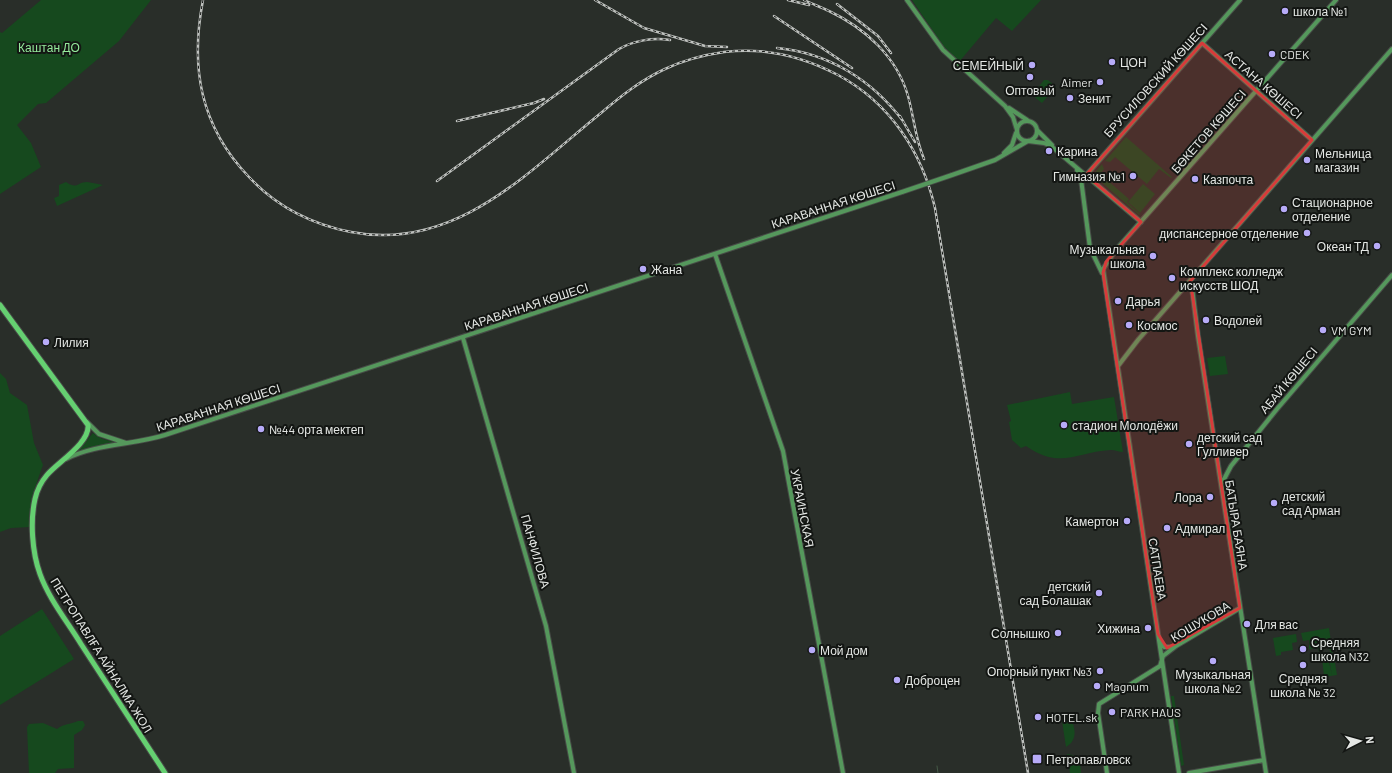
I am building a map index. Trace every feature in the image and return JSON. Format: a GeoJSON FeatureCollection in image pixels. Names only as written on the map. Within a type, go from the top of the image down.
{"type":"FeatureCollection","features":[{"type":"Feature","properties":{"kind":"highway"},"geometry":{"type":"LineString","coordinates":[[0,305],[86,420]]}},
{"type":"Feature","properties":{"kind":"highway","name":"ПЕТРОПАВЛҒА АЙНАЛМА ЖОЛ"},"geometry":{"type":"LineString","coordinates":[[86,420],[89,427],[86,436],[42,480],[35,499],[34,544],[39,573],[56,604],[165,773]]}},
{"type":"Feature","properties":{"kind":"street"},"geometry":{"type":"LineString","coordinates":[[907,0],[942,50],[1006,106],[1034,123],[1037,130],[1049,142],[1141,222]]}},
{"type":"Feature","properties":{"kind":"street","name":"БРУСИЛОВСКИЙ КӨШЕСІ"},"geometry":{"type":"LineString","coordinates":[[1082,180],[1240,0]]}},
{"type":"Feature","properties":{"kind":"street","name":"БӨКЕТОВ КӨШЕСІ"},"geometry":{"type":"LineString","coordinates":[[1103,277],[1103,269],[1106,262],[1336,0]]}},
{"type":"Feature","properties":{"kind":"street","name":"АСТАНА КӨШЕСІ"},"geometry":{"type":"LineString","coordinates":[[1202,43],[1312,140]]}},
{"type":"Feature","properties":{"kind":"street"},"geometry":{"type":"LineString","coordinates":[[1118,368],[1123,357],[1392,49]]}},
{"type":"Feature","properties":{"kind":"street"},"geometry":{"type":"LineString","coordinates":[[1006,106],[1013,117],[1019,138],[1049,145],[1086,174]]}},
{"type":"Feature","properties":{"kind":"street"},"geometry":{"type":"LineString","coordinates":[[1016,130],[1022,122],[1029,120]]}},
{"type":"Feature","properties":{"kind":"street","name":"КАРАВАННАЯ КӨШЕСІ"},"geometry":{"type":"LineString","coordinates":[[995,160],[1012,145],[1016,130]]}},
{"type":"Feature","properties":{"kind":"street"},"geometry":{"type":"LineString","coordinates":[[1028,141],[1035,137],[1037,130]]}},
{"type":"Feature","properties":{"kind":"street","name":"КАРАВАННАЯ КӨШЕСІ"},"geometry":{"type":"LineString","coordinates":[[60,462],[78,454],[145,442],[952,176],[995,160],[1028,141]]}},
{"type":"Feature","properties":{"kind":"street"},"geometry":{"type":"LineString","coordinates":[[1072,164],[1079,172],[1082,180],[1092,255],[1103,277]]}},
{"type":"Feature","properties":{"kind":"street"},"geometry":{"type":"LineString","coordinates":[[1082,180],[1087,178],[1092,179]]}},
{"type":"Feature","properties":{"kind":"street","name":"УКРАИНСКАЯ"},"geometry":{"type":"LineString","coordinates":[[715,254],[782,451],[843,773]]}},
{"type":"Feature","properties":{"kind":"street"},"geometry":{"type":"LineString","coordinates":[[1092,255],[1099,262],[1106,262]]}},
{"type":"Feature","properties":{"kind":"street","name":"АБАЙ КӨШЕСІ"},"geometry":{"type":"LineString","coordinates":[[1221,485],[1224,477],[1232,466],[1310,369],[1392,275]]}},
{"type":"Feature","properties":{"kind":"street","name":"САТПАЕВА"},"geometry":{"type":"LineString","coordinates":[[1103,277],[1179,773]]}},
{"type":"Feature","properties":{"kind":"street","name":"БАТЫРА БАЯНА"},"geometry":{"type":"LineString","coordinates":[[1191,280],[1266,773]]}},
{"type":"Feature","properties":{"kind":"street"},"geometry":{"type":"LineString","coordinates":[[1182,290],[1188,288],[1192,292]]}},
{"type":"Feature","properties":{"kind":"street","name":"ПАНФИЛОВА"},"geometry":{"type":"LineString","coordinates":[[463,338],[546,626],[574,773]]}},
{"type":"Feature","properties":{"kind":"street"},"geometry":{"type":"LineString","coordinates":[[86,420],[101,435],[128,444]]}},
{"type":"Feature","properties":{"kind":"street"},"geometry":{"type":"LineString","coordinates":[[1218,463],[1222,469],[1227,469],[1232,466]]}},
{"type":"Feature","properties":{"kind":"street","name":"КОШУКОВА"},"geometry":{"type":"LineString","coordinates":[[1107,773],[1097,708],[1101,702],[1118,694],[1162,663],[1163,657],[1168,651],[1234,613],[1240,608]]}},
{"type":"Feature","properties":{"kind":"street"},"geometry":{"type":"LineString","coordinates":[[1234,613],[1239,612],[1241,616]]}},
{"type":"Feature","properties":{"kind":"street"},"geometry":{"type":"LineString","coordinates":[[1158,634],[1164,647],[1176,646]]}},
{"type":"Feature","properties":{"kind":"street"},"geometry":{"type":"LineString","coordinates":[[1159,648],[1162,652],[1168,651]]}},
{"type":"Feature","properties":{"kind":"street"},"geometry":{"type":"LineString","coordinates":[[1189,773],[1264,760]]}},
{"type":"Feature","properties":{"kind":"highlighted area"},"geometry":{"type":"Polygon","coordinates":[[[1202,43],[1312,140],[1187,285],[1192,292],[1240,608],[1167,648],[1158,634],[1103,273],[1106,262],[1141,222],[1086,175],[1202,43]]]}},
{"type":"Feature","properties":{"kind":"green space","name":"Каштан ДО"},"geometry":{"type":"Polygon","coordinates":[[[41,0],[151,0],[119,41],[46,103],[38,104],[17,125],[31,143],[41,167],[0,194],[0,32],[2,33],[41,0]]]}},
{"type":"Feature","properties":{"kind":"green space"},"geometry":{"type":"Polygon","coordinates":[[[912,0],[1041,0],[1012,31],[996,18],[959,62],[943,46],[912,0]]]}},
{"type":"Feature","properties":{"kind":"green space"},"geometry":{"type":"Polygon","coordinates":[[[1044,80],[1048,80],[1056,87],[1042,103],[1032,95],[1044,80]]]}},
{"type":"Feature","properties":{"kind":"green space"},"geometry":{"type":"Polygon","coordinates":[[[1126,137],[1172,177],[1171,178],[1159,169],[1147,184],[1115,157],[1110,162],[1105,161],[1126,137]]]}},
{"type":"Feature","properties":{"kind":"green space"},"geometry":{"type":"Polygon","coordinates":[[[1102,164],[1104,169],[1100,174],[1129,199],[1127,202],[1140,214],[1139,215],[1093,175],[1102,164]]]}},
{"type":"Feature","properties":{"kind":"green space"},"geometry":{"type":"Polygon","coordinates":[[[66,182],[75,186],[84,182],[103,185],[57,206],[54,198],[59,196],[59,185],[66,182]]]}},
{"type":"Feature","properties":{"kind":"green space"},"geometry":{"type":"Polygon","coordinates":[[[1143,184],[1155,194],[1140,213],[1128,202],[1143,184]]]}},
{"type":"Feature","properties":{"kind":"green space"},"geometry":{"type":"Polygon","coordinates":[[[1225,356],[1228,374],[1210,376],[1207,358],[1225,356]]]}},
{"type":"Feature","properties":{"kind":"green space"},"geometry":{"type":"Polygon","coordinates":[[[0,373],[6,379],[10,393],[27,405],[34,443],[43,465],[34,495],[30,527],[11,528],[0,532],[0,373]]]}},
{"type":"Feature","properties":{"kind":"green space","name":"стадион Молодёжи"},"geometry":{"type":"Polygon","coordinates":[[[1070,392],[1072,404],[1114,397],[1123,452],[1111,450],[1098,451],[1068,458],[1049,457],[1026,446],[1021,448],[1012,440],[1009,422],[1011,421],[1007,405],[1070,392]]]}},
{"type":"Feature","properties":{"kind":"green space"},"geometry":{"type":"Polygon","coordinates":[[[93,433],[103,439],[118,443],[77,452],[93,433]]]}},
{"type":"Feature","properties":{"kind":"green space"},"geometry":{"type":"Polygon","coordinates":[[[42,609],[74,659],[0,705],[0,636],[42,609]]]}},
{"type":"Feature","properties":{"kind":"green space"},"geometry":{"type":"Polygon","coordinates":[[[1329,628],[1333,655],[1321,657],[1321,654],[1330,652],[1328,641],[1309,644],[1309,640],[1303,641],[1301,633],[1329,628]]]}},
{"type":"Feature","properties":{"kind":"green space"},"geometry":{"type":"Polygon","coordinates":[[[1296,634],[1297,642],[1292,643],[1293,650],[1281,652],[1281,655],[1276,656],[1273,638],[1296,634]]]}},
{"type":"Feature","properties":{"kind":"green space"},"geometry":{"type":"Polygon","coordinates":[[[1309,644],[1311,648],[1319,647],[1319,653],[1318,648],[1309,649],[1309,644]]]}},
{"type":"Feature","properties":{"kind":"green space"},"geometry":{"type":"Polygon","coordinates":[[[1334,657],[1337,675],[1289,682],[1324,676],[1322,659],[1328,658],[1332,675],[1329,658],[1334,657]]]}},
{"type":"Feature","properties":{"kind":"green space"},"geometry":{"type":"Polygon","coordinates":[[[1171,696],[1174,696],[1184,765],[1181,766],[1171,696]]]}},
{"type":"Feature","properties":{"kind":"green space"},"geometry":{"type":"Polygon","coordinates":[[[1071,719],[1075,731],[1074,738],[1066,747],[1062,721],[1071,719]]]}},
{"type":"Feature","properties":{"kind":"green space"},"geometry":{"type":"Polygon","coordinates":[[[78,721],[83,721],[85,725],[82,730],[74,735],[74,768],[58,769],[55,773],[29,773],[27,727],[29,724],[43,723],[57,729],[78,721]]]}},
{"type":"Feature","properties":{"kind":"green space"},"geometry":{"type":"Polygon","coordinates":[[[1067,754],[1070,754],[1078,760],[1081,773],[1070,773],[1067,754]]]}},
{"type":"Feature","properties":{"kind":"waterway"},"geometry":{"type":"LineString","coordinates":[[937,766],[938,773]]}},
{"type":"Feature","properties":{"kind":"railway"},"geometry":{"type":"LineString","coordinates":[[203,0],[199,25],[198,49],[199,72],[203,94],[209,116],[219,137],[232,158],[260,188],[283,205],[309,219],[336,229],[351,232],[389,235],[424,230],[457,219],[488,202],[517,182],[616,100],[639,83],[672,66],[701,56],[739,51],[782,54],[811,63],[838,75],[857,86],[873,100],[901,131],[912,149],[922,168],[935,208],[1028,773]]}},
{"type":"Feature","properties":{"kind":"railway"},"geometry":{"type":"LineString","coordinates":[[595,0],[644,28],[705,46],[727,47]]}},
{"type":"Feature","properties":{"kind":"railway"},"geometry":{"type":"LineString","coordinates":[[788,0],[809,5]]}},
{"type":"Feature","properties":{"kind":"railway"},"geometry":{"type":"LineString","coordinates":[[804,0],[829,11],[855,26],[867,35],[888,56],[903,82],[908,96],[924,159]]}},
{"type":"Feature","properties":{"kind":"railway"},"geometry":{"type":"LineString","coordinates":[[837,4],[878,36],[891,53]]}},
{"type":"Feature","properties":{"kind":"railway"},"geometry":{"type":"LineString","coordinates":[[774,16],[852,68]]}},
{"type":"Feature","properties":{"kind":"railway"},"geometry":{"type":"LineString","coordinates":[[437,181],[619,49],[643,40],[670,40]]}},
{"type":"Feature","properties":{"kind":"railway"},"geometry":{"type":"LineString","coordinates":[[777,48],[814,56],[832,62],[848,71],[878,93],[903,121]]}},
{"type":"Feature","properties":{"kind":"railway"},"geometry":{"type":"LineString","coordinates":[[457,121],[534,103],[544,99]]}},
{"type":"Feature","properties":{"kind":"railway"},"geometry":{"type":"LineString","coordinates":[[900,116],[915,142]]}},
{"type":"Feature","properties":{"kind":"place","name":"школа №1"},"geometry":{"type":"Point","coordinates":[1285,11]}},
{"type":"Feature","properties":{"kind":"place","name":"CDEK"},"geometry":{"type":"Point","coordinates":[1272,54]}},
{"type":"Feature","properties":{"kind":"place","name":"ЦОН"},"geometry":{"type":"Point","coordinates":[1112,62]}},
{"type":"Feature","properties":{"kind":"place","name":"СЕМЕЙНЫЙ"},"geometry":{"type":"Point","coordinates":[1032,65]}},
{"type":"Feature","properties":{"kind":"place","name":"Оптовый"},"geometry":{"type":"Point","coordinates":[1030,77]}},
{"type":"Feature","properties":{"kind":"place","name":"Aimer"},"geometry":{"type":"Point","coordinates":[1100,82]}},
{"type":"Feature","properties":{"kind":"place","name":"Зенит"},"geometry":{"type":"Point","coordinates":[1070,98]}},
{"type":"Feature","properties":{"kind":"place","name":"Карина"},"geometry":{"type":"Point","coordinates":[1049,151]}},
{"type":"Feature","properties":{"kind":"place","name":"Мельница магазин"},"geometry":{"type":"Point","coordinates":[1307,160]}},
{"type":"Feature","properties":{"kind":"place","name":"Гимназия №1"},"geometry":{"type":"Point","coordinates":[1133,176]}},
{"type":"Feature","properties":{"kind":"place","name":"Казпочта"},"geometry":{"type":"Point","coordinates":[1195,179]}},
{"type":"Feature","properties":{"kind":"place","name":"Стационарное отделение"},"geometry":{"type":"Point","coordinates":[1284,209]}},
{"type":"Feature","properties":{"kind":"place","name":"диспансерное отделение"},"geometry":{"type":"Point","coordinates":[1307,233]}},
{"type":"Feature","properties":{"kind":"place","name":"Океан ТД"},"geometry":{"type":"Point","coordinates":[1377,246]}},
{"type":"Feature","properties":{"kind":"place","name":"Музыкальная школа"},"geometry":{"type":"Point","coordinates":[1153,256]}},
{"type":"Feature","properties":{"kind":"place","name":"Жана"},"geometry":{"type":"Point","coordinates":[643,269]}},
{"type":"Feature","properties":{"kind":"place","name":"Комплекс колледж искусств ШОД"},"geometry":{"type":"Point","coordinates":[1172,278]}},
{"type":"Feature","properties":{"kind":"place","name":"Дарья"},"geometry":{"type":"Point","coordinates":[1118,301]}},
{"type":"Feature","properties":{"kind":"place","name":"Водолей"},"geometry":{"type":"Point","coordinates":[1206,320]}},
{"type":"Feature","properties":{"kind":"place","name":"Космос"},"geometry":{"type":"Point","coordinates":[1129,325]}},
{"type":"Feature","properties":{"kind":"place","name":"VM GYM"},"geometry":{"type":"Point","coordinates":[1323,330]}},
{"type":"Feature","properties":{"kind":"place","name":"Лилия"},"geometry":{"type":"Point","coordinates":[46,342]}},
{"type":"Feature","properties":{"kind":"place","name":"стадион Молодёжи"},"geometry":{"type":"Point","coordinates":[1064,425]}},
{"type":"Feature","properties":{"kind":"place","name":"№44 орта мектеп"},"geometry":{"type":"Point","coordinates":[261,429]}},
{"type":"Feature","properties":{"kind":"place","name":"детский сад Гулливер"},"geometry":{"type":"Point","coordinates":[1189,444]}},
{"type":"Feature","properties":{"kind":"place","name":"Лора"},"geometry":{"type":"Point","coordinates":[1210,497]}},
{"type":"Feature","properties":{"kind":"place","name":"детский сад Арман"},"geometry":{"type":"Point","coordinates":[1274,503]}},
{"type":"Feature","properties":{"kind":"place","name":"Камертон"},"geometry":{"type":"Point","coordinates":[1127,521]}},
{"type":"Feature","properties":{"kind":"place","name":"Адмирал"},"geometry":{"type":"Point","coordinates":[1167,528]}},
{"type":"Feature","properties":{"kind":"place","name":"детский сад Болашак"},"geometry":{"type":"Point","coordinates":[1099,593]}},
{"type":"Feature","properties":{"kind":"place","name":"Для вас"},"geometry":{"type":"Point","coordinates":[1247,624]}},
{"type":"Feature","properties":{"kind":"place","name":"Хижина"},"geometry":{"type":"Point","coordinates":[1148,628]}},
{"type":"Feature","properties":{"kind":"place","name":"Солнышко"},"geometry":{"type":"Point","coordinates":[1058,633]}},
{"type":"Feature","properties":{"kind":"place","name":"Средняя школа N32"},"geometry":{"type":"Point","coordinates":[1303,649]}},
{"type":"Feature","properties":{"kind":"place","name":"Мой дом"},"geometry":{"type":"Point","coordinates":[812,650]}},
{"type":"Feature","properties":{"kind":"place","name":"Музыкальная школа №2"},"geometry":{"type":"Point","coordinates":[1213,661]}},
{"type":"Feature","properties":{"kind":"place","name":"Средняя школа № 32"},"geometry":{"type":"Point","coordinates":[1303,665]}},
{"type":"Feature","properties":{"kind":"place","name":"Опорный пункт №3"},"geometry":{"type":"Point","coordinates":[1100,671]}},
{"type":"Feature","properties":{"kind":"place","name":"Доброцен"},"geometry":{"type":"Point","coordinates":[897,680]}},
{"type":"Feature","properties":{"kind":"place","name":"Magnum"},"geometry":{"type":"Point","coordinates":[1097,686]}},
{"type":"Feature","properties":{"kind":"place","name":"PARK HAUS"},"geometry":{"type":"Point","coordinates":[1112,712]}},
{"type":"Feature","properties":{"kind":"place","name":"HOTEL.sk"},"geometry":{"type":"Point","coordinates":[1038,717]}},
{"type":"Feature","properties":{"kind":"place","name":"Петропавловск"},"geometry":{"type":"Point","coordinates":[1037,759]}}]}
